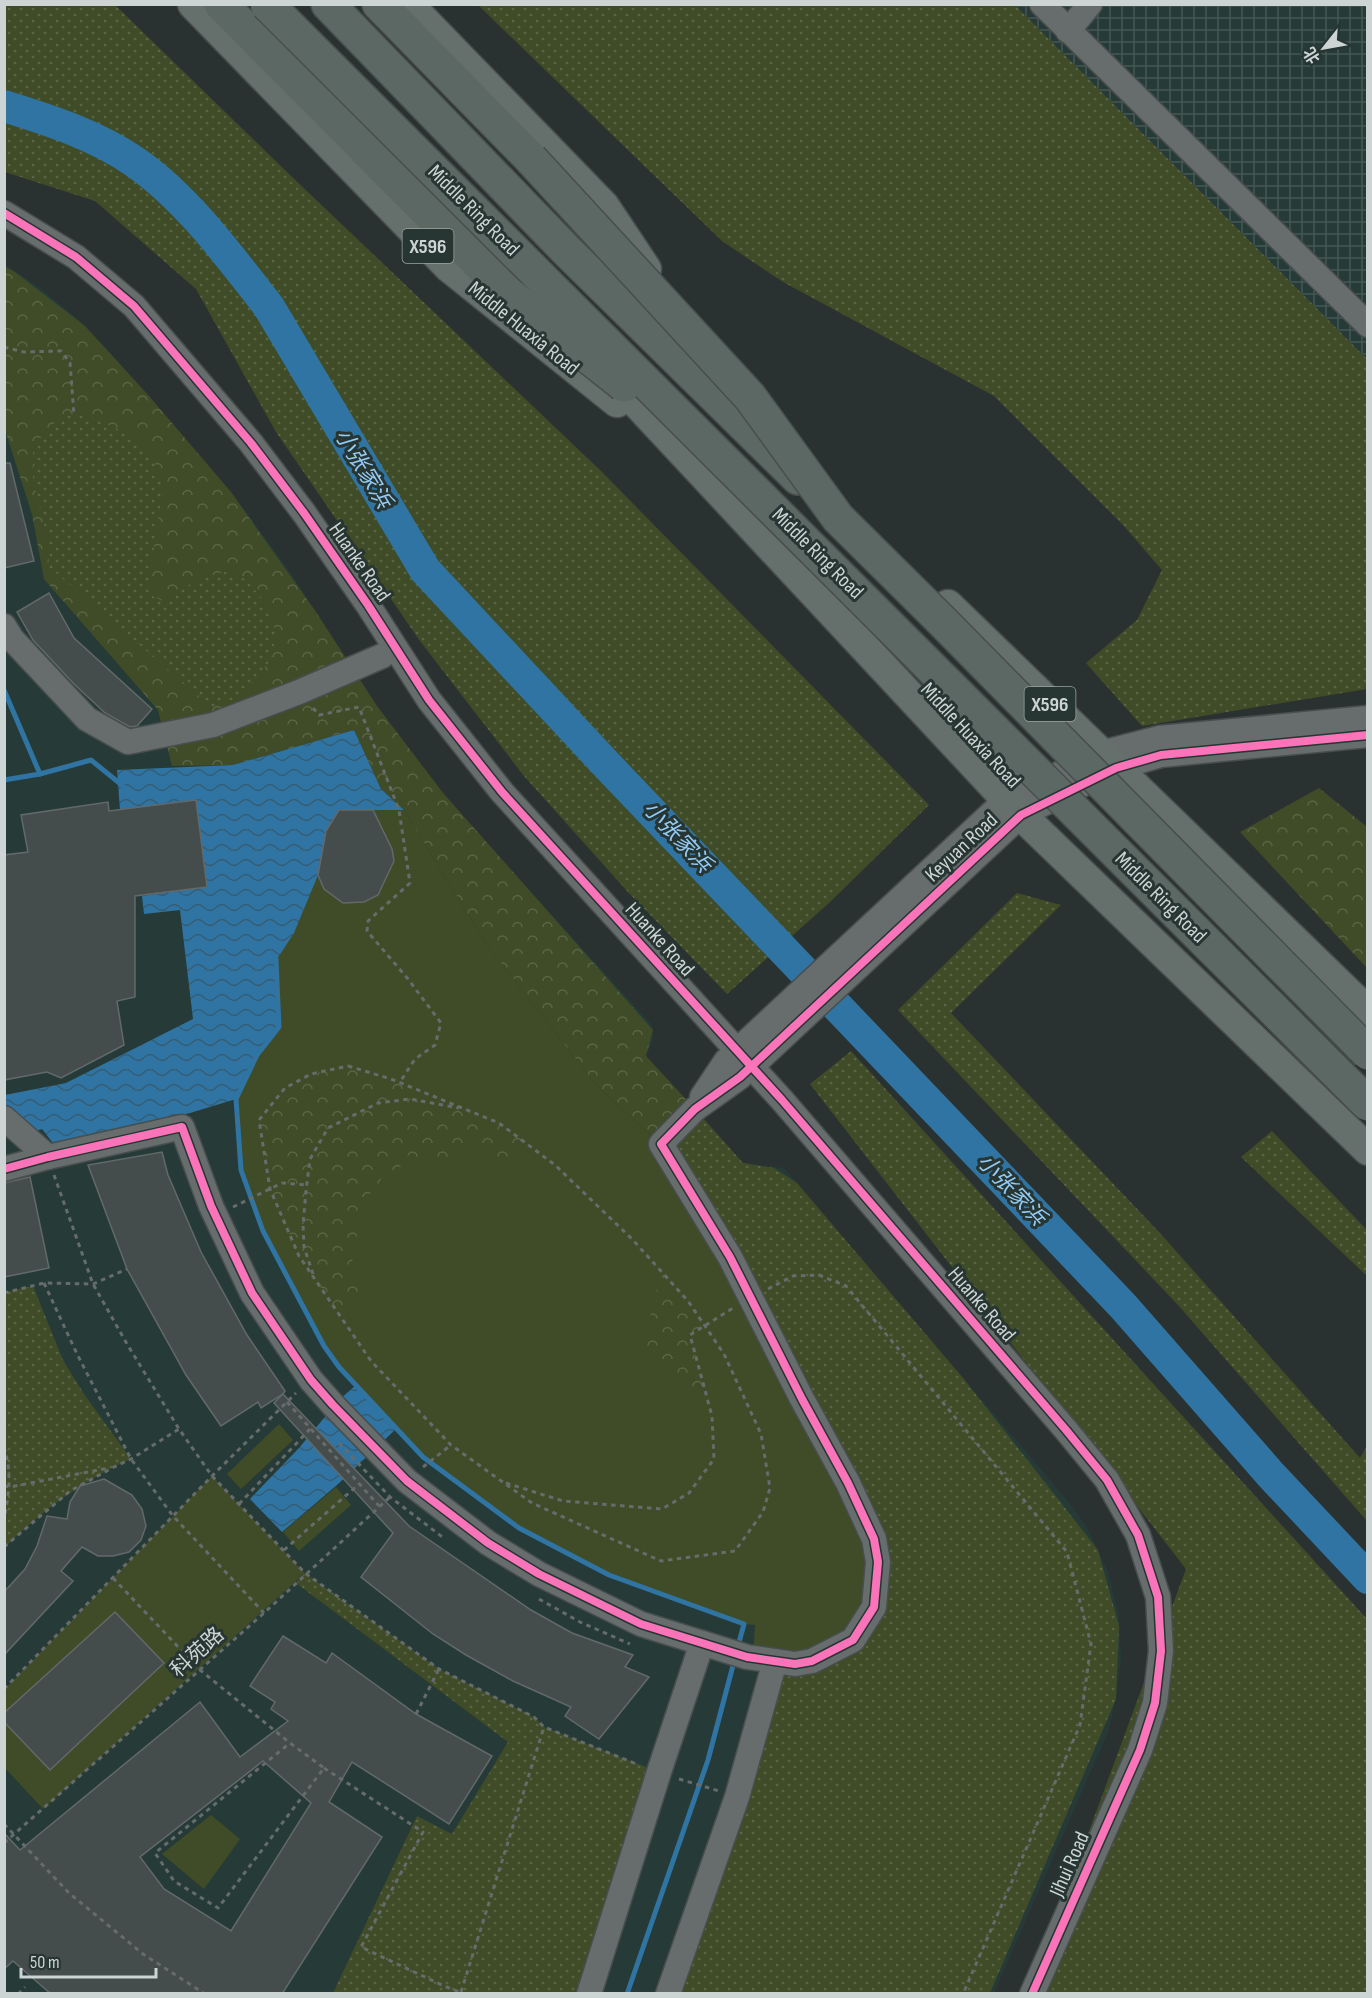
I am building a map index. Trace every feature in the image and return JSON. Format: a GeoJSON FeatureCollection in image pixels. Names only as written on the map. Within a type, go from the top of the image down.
{"type":"FeatureCollection","features":[{"type":"Feature","properties":{"kind":"highway"},"geometry":{"type":"LineString","coordinates":[[222,4],[510,295],[746,481]]}},
{"type":"Feature","properties":{"kind":"highway","name":"Middle Ring Road"},"geometry":{"type":"LineString","coordinates":[[267,4],[1368,1104]]}},
{"type":"Feature","properties":{"kind":"highway","name":"Middle Ring Road"},"geometry":{"type":"LineString","coordinates":[[328,4],[566,250],[942,621],[1368,1053]]}},
{"type":"Feature","properties":{"kind":"highway"},"geometry":{"type":"LineString","coordinates":[[379,4],[531,159],[750,397],[838,518]]}},
{"type":"Feature","properties":{"kind":"main road","name":"Middle Huaxia Road"},"geometry":{"type":"LineString","coordinates":[[193,4],[449,267],[689,460]]}},
{"type":"Feature","properties":{"kind":"main road","name":"Middle Huaxia Road"},"geometry":{"type":"LineString","coordinates":[[248,4],[501,256],[1014,808],[1368,1149]]}},
{"type":"Feature","properties":{"kind":"main road","name":"X596"},"geometry":{"type":"LineString","coordinates":[[345,4],[730,397],[1368,1012]]}},
{"type":"Feature","properties":{"kind":"main road","name":"X596"},"geometry":{"type":"LineString","coordinates":[[408,4],[604,206],[730,397]]}},
{"type":"Feature","properties":{"kind":"street"},"geometry":{"type":"LineString","coordinates":[[1042,4],[1368,326]]}},
{"type":"Feature","properties":{"kind":"street"},"geometry":{"type":"LineString","coordinates":[[1068,31],[1090,4]]}},
{"type":"Feature","properties":{"kind":"street","name":"Huanke Road"},"geometry":{"type":"LineString","coordinates":[[4,213],[76,257],[134,306],[251,443],[369,605],[429,700],[502,792],[739,1064],[1093,1489],[1123,1542],[1142,1600],[1145,1650],[1132,1747]]}},
{"type":"Feature","properties":{"kind":"street","name":"Huanke Road"},"geometry":{"type":"LineString","coordinates":[[4,231],[67,270],[130,326],[246,462],[291,522],[416,709],[490,803],[739,1064]]}},
{"type":"Feature","properties":{"kind":"street"},"geometry":{"type":"LineString","coordinates":[[8,633],[87,719],[128,742],[213,725],[382,656]]}},
{"type":"Feature","properties":{"kind":"street","name":"Keyuan Road"},"geometry":{"type":"LineString","coordinates":[[775,1661],[795,1664],[812,1660],[853,1640],[874,1606],[878,1562],[874,1539],[848,1483],[802,1399],[730,1257],[661,1144],[788,1017],[1014,808],[1109,760],[1159,738],[1368,718]]}},
{"type":"Feature","properties":{"kind":"street","name":"Keyuan Road"},"geometry":{"type":"LineString","coordinates":[[1109,760],[1368,735]]}},
{"type":"Feature","properties":{"kind":"street"},"geometry":{"type":"LineString","coordinates":[[12,1125],[48,1157]]}},
{"type":"Feature","properties":{"kind":"street"},"geometry":{"type":"LineString","coordinates":[[4,1169],[182,1127],[210,1206],[252,1293],[311,1380],[380,1453],[415,1474],[488,1543],[539,1574],[641,1624],[747,1657],[775,1661],[737,1797],[668,1994]]}},
{"type":"Feature","properties":{"kind":"street"},"geometry":{"type":"LineString","coordinates":[[589,1994],[659,1772],[713,1647]]}},
{"type":"Feature","properties":{"kind":"street","name":"Jihui Road"},"geometry":{"type":"LineString","coordinates":[[1015,1994],[1132,1747]]}},
{"type":"Feature","properties":{"kind":"street","name":"Jihui Road"},"geometry":{"type":"LineString","coordinates":[[1032,1994],[1132,1747]]}},
{"type":"Feature","properties":{"kind":"path"},"geometry":{"type":"LineString","coordinates":[[4,346],[24,352],[61,351],[70,363],[74,415]]}},
{"type":"Feature","properties":{"kind":"path"},"geometry":{"type":"LineString","coordinates":[[298,692],[319,715],[359,707],[399,810],[410,883],[368,921],[367,931],[441,1023],[435,1045],[415,1059],[400,1082]]}},
{"type":"Feature","properties":{"kind":"path"},"geometry":{"type":"LineString","coordinates":[[348,1066],[400,1082],[499,1123],[555,1165],[632,1239],[688,1301],[724,1354],[761,1434],[770,1488],[763,1512],[735,1551],[661,1561],[532,1503],[451,1445],[371,1361],[299,1256],[270,1189],[259,1120],[285,1088],[311,1074],[348,1066]]}},
{"type":"Feature","properties":{"kind":"path"},"geometry":{"type":"LineString","coordinates":[[315,1279],[304,1247],[303,1225],[310,1160],[328,1128],[378,1103],[410,1099],[465,1109]]}},
{"type":"Feature","properties":{"kind":"path"},"geometry":{"type":"LineString","coordinates":[[48,1157],[93,1284],[179,1429],[212,1476],[305,1574],[439,1669],[534,1717],[544,1727],[659,1772]]}},
{"type":"Feature","properties":{"kind":"path"},"geometry":{"type":"LineString","coordinates":[[241,1203],[282,1183],[307,1185]]}},
{"type":"Feature","properties":{"kind":"path"},"geometry":{"type":"LineString","coordinates":[[4,1293],[44,1283],[93,1284],[127,1269]]}},
{"type":"Feature","properties":{"kind":"path"},"geometry":{"type":"LineString","coordinates":[[44,1283],[131,1460],[173,1516],[264,1613]]}},
{"type":"Feature","properties":{"kind":"path"},"geometry":{"type":"LineString","coordinates":[[846,1286],[1067,1552],[1091,1644],[1080,1725],[963,1994]]}},
{"type":"Feature","properties":{"kind":"path"},"geometry":{"type":"LineString","coordinates":[[502,1482],[562,1501],[662,1509],[689,1493],[714,1459],[712,1416],[690,1335],[704,1325]]}},
{"type":"Feature","properties":{"kind":"path"},"geometry":{"type":"LineString","coordinates":[[4,1689],[212,1476],[311,1380]]}},
{"type":"Feature","properties":{"kind":"path"},"geometry":{"type":"LineString","coordinates":[[287,1402],[379,1506]]}},
{"type":"Feature","properties":{"kind":"path"},"geometry":{"type":"LineString","coordinates":[[4,1547],[70,1491],[131,1460],[179,1429]]}},
{"type":"Feature","properties":{"kind":"path"},"geometry":{"type":"LineString","coordinates":[[239,1504],[311,1430]]}},
{"type":"Feature","properties":{"kind":"path"},"geometry":{"type":"LineString","coordinates":[[4,1447],[8,1461],[10,1487],[4,1520]]}},
{"type":"Feature","properties":{"kind":"path"},"geometry":{"type":"LineString","coordinates":[[4,1486],[10,1487],[114,1467]]}},
{"type":"Feature","properties":{"kind":"path"},"geometry":{"type":"LineString","coordinates":[[284,1550],[359,1484]]}},
{"type":"Feature","properties":{"kind":"path"},"geometry":{"type":"LineString","coordinates":[[113,1578],[200,1670],[324,1768],[423,1833],[361,1947],[463,1993],[544,1727]]}},
{"type":"Feature","properties":{"kind":"path"},"geometry":{"type":"LineString","coordinates":[[416,1714],[439,1669]]}},
{"type":"Feature","properties":{"kind":"path"},"geometry":{"type":"LineString","coordinates":[[290,1743],[155,1852],[174,1881],[218,1908],[324,1768]]}},
{"type":"Feature","properties":{"kind":"path"},"geometry":{"type":"LineString","coordinates":[[687,1781],[711,1788]]}},
{"type":"Feature","properties":{"kind":"path"},"geometry":{"type":"LineString","coordinates":[[4,1824],[69,1893],[143,1954],[205,1994]]}},
{"type":"Feature","properties":{"kind":"path"},"geometry":{"type":"LineString","coordinates":[[18,1994],[25,1987]]}},
{"type":"Feature","properties":{"kind":"shaded area"},"geometry":{"type":"Polygon","coordinates":[[[1015,5],[1367,5],[1367,359],[1015,5]]]}},
{"type":"Feature","properties":{"kind":"shaded area"},"geometry":{"type":"Polygon","coordinates":[[[4,264],[39,287],[80,321],[119,362],[240,504],[286,566],[377,706],[412,754],[464,818],[652,1025],[653,1040],[646,1056],[743,1163],[784,1168],[1063,1495],[1087,1527],[1108,1572],[1119,1615],[1121,1659],[1116,1699],[1108,1732],[994,1993],[5,1993],[4,264]]]}},
{"type":"Feature","properties":{"kind":"green space"},"geometry":{"type":"Polygon","coordinates":[[[5,4],[115,5],[601,471],[929,805],[829,903],[727,994],[627,891],[524,776],[420,641],[276,432],[196,289],[95,201],[5,172],[5,4]]]}},
{"type":"Feature","properties":{"kind":"green space"},"geometry":{"type":"Polygon","coordinates":[[[478,5],[1015,5],[1367,359],[1367,689],[1142,726],[1086,663],[1137,620],[1162,570],[1124,526],[994,396],[783,282],[722,241],[478,5]]]}},
{"type":"Feature","properties":{"kind":"green space"},"geometry":{"type":"Polygon","coordinates":[[[4,266],[85,326],[149,396],[231,492],[316,612],[377,706],[443,793],[653,1030],[646,1056],[695,1109],[661,1144],[597,1086],[487,945],[404,810],[381,789],[354,730],[233,765],[172,766],[158,710],[44,579],[32,514],[5,430],[4,266]]]}},
{"type":"Feature","properties":{"kind":"green space"},"geometry":{"type":"Polygon","coordinates":[[[83,414],[131,435],[151,453],[163,488],[149,578],[150,595],[165,602],[199,578],[225,572],[245,579],[265,602],[276,633],[272,658],[242,696],[212,707],[48,566],[50,548],[33,480],[33,446],[61,416],[83,414]]]}},
{"type":"Feature","properties":{"kind":"green space"},"geometry":{"type":"Polygon","coordinates":[[[1319,788],[1367,827],[1367,968],[1240,832],[1319,788]]]}},
{"type":"Feature","properties":{"kind":"green space"},"geometry":{"type":"Polygon","coordinates":[[[339,810],[404,810],[487,945],[597,1086],[661,1144],[874,1539],[874,1607],[827,1653],[753,1658],[755,1625],[744,1624],[609,1575],[523,1530],[423,1457],[339,1367],[324,1346],[271,1245],[241,1170],[236,1099],[257,1055],[279,1027],[276,959],[326,831],[339,810]]]}},
{"type":"Feature","properties":{"kind":"green space"},"geometry":{"type":"Polygon","coordinates":[[[1017,893],[1061,905],[951,1013],[1159,1232],[1360,1458],[1367,1446],[1367,1521],[1178,1305],[898,1010],[1017,893]]]}},
{"type":"Feature","properties":{"kind":"green space"},"geometry":{"type":"Polygon","coordinates":[[[851,1051],[1367,1619],[1367,1993],[1029,1993],[1186,1569],[810,1084],[851,1051]]]}},
{"type":"Feature","properties":{"kind":"green space"},"geometry":{"type":"Polygon","coordinates":[[[348,1066],[400,1082],[410,1099],[465,1109],[499,1123],[521,1139],[516,1163],[498,1174],[474,1138],[450,1157],[421,1166],[408,1155],[397,1172],[382,1176],[380,1183],[363,1201],[351,1268],[362,1295],[341,1317],[299,1256],[270,1189],[259,1120],[285,1088],[311,1074],[348,1066]]]}},
{"type":"Feature","properties":{"kind":"green space"},"geometry":{"type":"Polygon","coordinates":[[[695,1109],[743,1163],[774,1168],[797,1183],[963,1378],[1098,1550],[1119,1626],[1116,1699],[990,1993],[668,1993],[775,1661],[853,1640],[878,1562],[661,1144],[695,1109]]]}},
{"type":"Feature","properties":{"kind":"green space"},"geometry":{"type":"Polygon","coordinates":[[[1272,1131],[1367,1230],[1367,1276],[1241,1157],[1272,1131]]]}},
{"type":"Feature","properties":{"kind":"green space"},"geometry":{"type":"Polygon","coordinates":[[[661,1272],[688,1301],[704,1325],[690,1335],[712,1416],[644,1342],[661,1272]]]}},
{"type":"Feature","properties":{"kind":"green space"},"geometry":{"type":"Polygon","coordinates":[[[33,1286],[63,1360],[84,1394],[131,1459],[113,1467],[64,1497],[5,1547],[5,1292],[33,1286]]]}},
{"type":"Feature","properties":{"kind":"green space"},"geometry":{"type":"Polygon","coordinates":[[[279,1424],[293,1440],[241,1489],[227,1474],[279,1424]]]}},
{"type":"Feature","properties":{"kind":"green space"},"geometry":{"type":"Polygon","coordinates":[[[212,1476],[305,1573],[43,1809],[5,1768],[5,1689],[212,1476]]]}},
{"type":"Feature","properties":{"kind":"green space"},"geometry":{"type":"Polygon","coordinates":[[[336,1487],[351,1505],[299,1551],[283,1532],[336,1487]]]}},
{"type":"Feature","properties":{"kind":"green space"},"geometry":{"type":"Polygon","coordinates":[[[305,1573],[439,1669],[534,1717],[544,1727],[659,1772],[589,1993],[333,1993],[417,1816],[452,1834],[508,1742],[296,1583],[305,1573]]]}},
{"type":"Feature","properties":{"kind":"green space"},"geometry":{"type":"Polygon","coordinates":[[[211,1815],[240,1839],[204,1889],[162,1854],[211,1815]]]}},
{"type":"Feature","properties":{"kind":"water"},"geometry":{"type":"Polygon","coordinates":[[[354,730],[381,789],[404,810],[340,810],[326,831],[318,875],[294,933],[277,959],[279,1027],[257,1055],[236,1099],[190,1113],[53,1143],[42,1129],[30,1133],[5,1111],[5,1095],[66,1083],[193,1019],[180,910],[144,914],[142,896],[207,887],[196,801],[120,810],[117,770],[233,765],[354,730]]]}},
{"type":"Feature","properties":{"kind":"water"},"geometry":{"type":"Polygon","coordinates":[[[356,1385],[397,1428],[337,1485],[282,1532],[250,1499],[299,1448],[339,1400],[356,1385]]]}},
{"type":"Feature","properties":{"kind":"building"},"geometry":{"type":"Polygon","coordinates":[[[4,463],[10,463],[34,561],[4,568],[4,463]]]}},
{"type":"Feature","properties":{"kind":"building"},"geometry":{"type":"Polygon","coordinates":[[[49,593],[74,638],[152,709],[137,726],[130,727],[105,713],[33,640],[17,612],[49,593]]]}},
{"type":"Feature","properties":{"kind":"building"},"geometry":{"type":"Polygon","coordinates":[[[196,800],[207,887],[135,896],[135,997],[117,1001],[124,1045],[61,1078],[47,1072],[4,1080],[4,855],[28,852],[21,815],[108,802],[109,811],[196,800]]]}},
{"type":"Feature","properties":{"kind":"building"},"geometry":{"type":"Polygon","coordinates":[[[339,810],[373,810],[392,849],[394,861],[378,895],[364,902],[343,903],[324,889],[318,875],[326,831],[339,810]]]}},
{"type":"Feature","properties":{"kind":"building"},"geometry":{"type":"Polygon","coordinates":[[[162,1152],[168,1175],[201,1252],[247,1335],[285,1391],[261,1408],[258,1402],[221,1426],[186,1375],[127,1269],[88,1165],[162,1152]]]}},
{"type":"Feature","properties":{"kind":"building"},"geometry":{"type":"Polygon","coordinates":[[[30,1177],[49,1268],[4,1277],[4,1183],[30,1177]]]}},
{"type":"Feature","properties":{"kind":"building"},"geometry":{"type":"Polygon","coordinates":[[[283,1394],[409,1526],[531,1610],[572,1633],[633,1655],[625,1667],[649,1677],[599,1739],[565,1716],[571,1707],[513,1681],[466,1655],[433,1634],[361,1577],[393,1533],[274,1403],[283,1394]]]}},
{"type":"Feature","properties":{"kind":"building"},"geometry":{"type":"Polygon","coordinates":[[[104,1479],[132,1495],[142,1509],[146,1526],[141,1540],[129,1552],[113,1556],[98,1556],[82,1547],[61,1571],[73,1581],[4,1655],[4,1592],[25,1569],[37,1546],[47,1516],[67,1519],[70,1502],[80,1486],[104,1479]]]}},
{"type":"Feature","properties":{"kind":"building"},"geometry":{"type":"Polygon","coordinates":[[[115,1612],[164,1663],[50,1770],[4,1722],[4,1713],[115,1612]]]}},
{"type":"Feature","properties":{"kind":"building"},"geometry":{"type":"Polygon","coordinates":[[[283,1636],[326,1663],[332,1653],[416,1714],[492,1756],[449,1824],[352,1762],[329,1802],[382,1837],[282,1994],[51,1994],[13,1961],[4,1969],[4,1833],[20,1850],[200,1702],[240,1757],[288,1721],[271,1709],[275,1702],[250,1686],[283,1636]],[[263,1761],[140,1857],[164,1889],[231,1931],[311,1803],[263,1761]]]}},
{"type":"Feature","properties":{"kind":"waterway","name":"小张家浜"},"geometry":{"type":"LineString","coordinates":[[4,106],[72,129],[120,152],[154,177],[190,211],[269,307],[425,570],[604,762],[1123,1306],[1271,1475],[1368,1578]]}},
{"type":"Feature","properties":{"kind":"waterway"},"geometry":{"type":"LineString","coordinates":[[4,690],[40,774],[91,760],[123,786]]}},
{"type":"Feature","properties":{"kind":"waterway"},"geometry":{"type":"LineString","coordinates":[[4,780],[40,774]]}},
{"type":"Feature","properties":{"kind":"waterway"},"geometry":{"type":"LineString","coordinates":[[275,956],[279,1027],[257,1055],[236,1099],[241,1170],[263,1231],[324,1346],[339,1367],[423,1457],[519,1528],[609,1575],[744,1624],[738,1646]]}},
{"type":"Feature","properties":{"kind":"waterway"},"geometry":{"type":"LineString","coordinates":[[627,1994],[708,1760],[735,1658]]}},
{"type":"Feature","properties":{"kind":"cycle path"},"geometry":{"type":"LineString","coordinates":[[4,213],[76,257],[134,306],[251,443],[304,513],[368,605],[429,700],[502,792],[782,1100],[1107,1480],[1138,1535],[1158,1597],[1161,1651],[1155,1703],[1140,1750],[1032,1994]]}},
{"type":"Feature","properties":{"kind":"cycle path"},"geometry":{"type":"LineString","coordinates":[[4,1169],[182,1127],[211,1206],[252,1293],[311,1380],[407,1481],[488,1543],[539,1574],[641,1624],[747,1657],[795,1664],[812,1661],[853,1640],[874,1607],[878,1562],[874,1539],[848,1483],[802,1399],[730,1257],[661,1144],[695,1109],[740,1077],[1021,815],[1116,768],[1161,755],[1368,735]]}}]}
